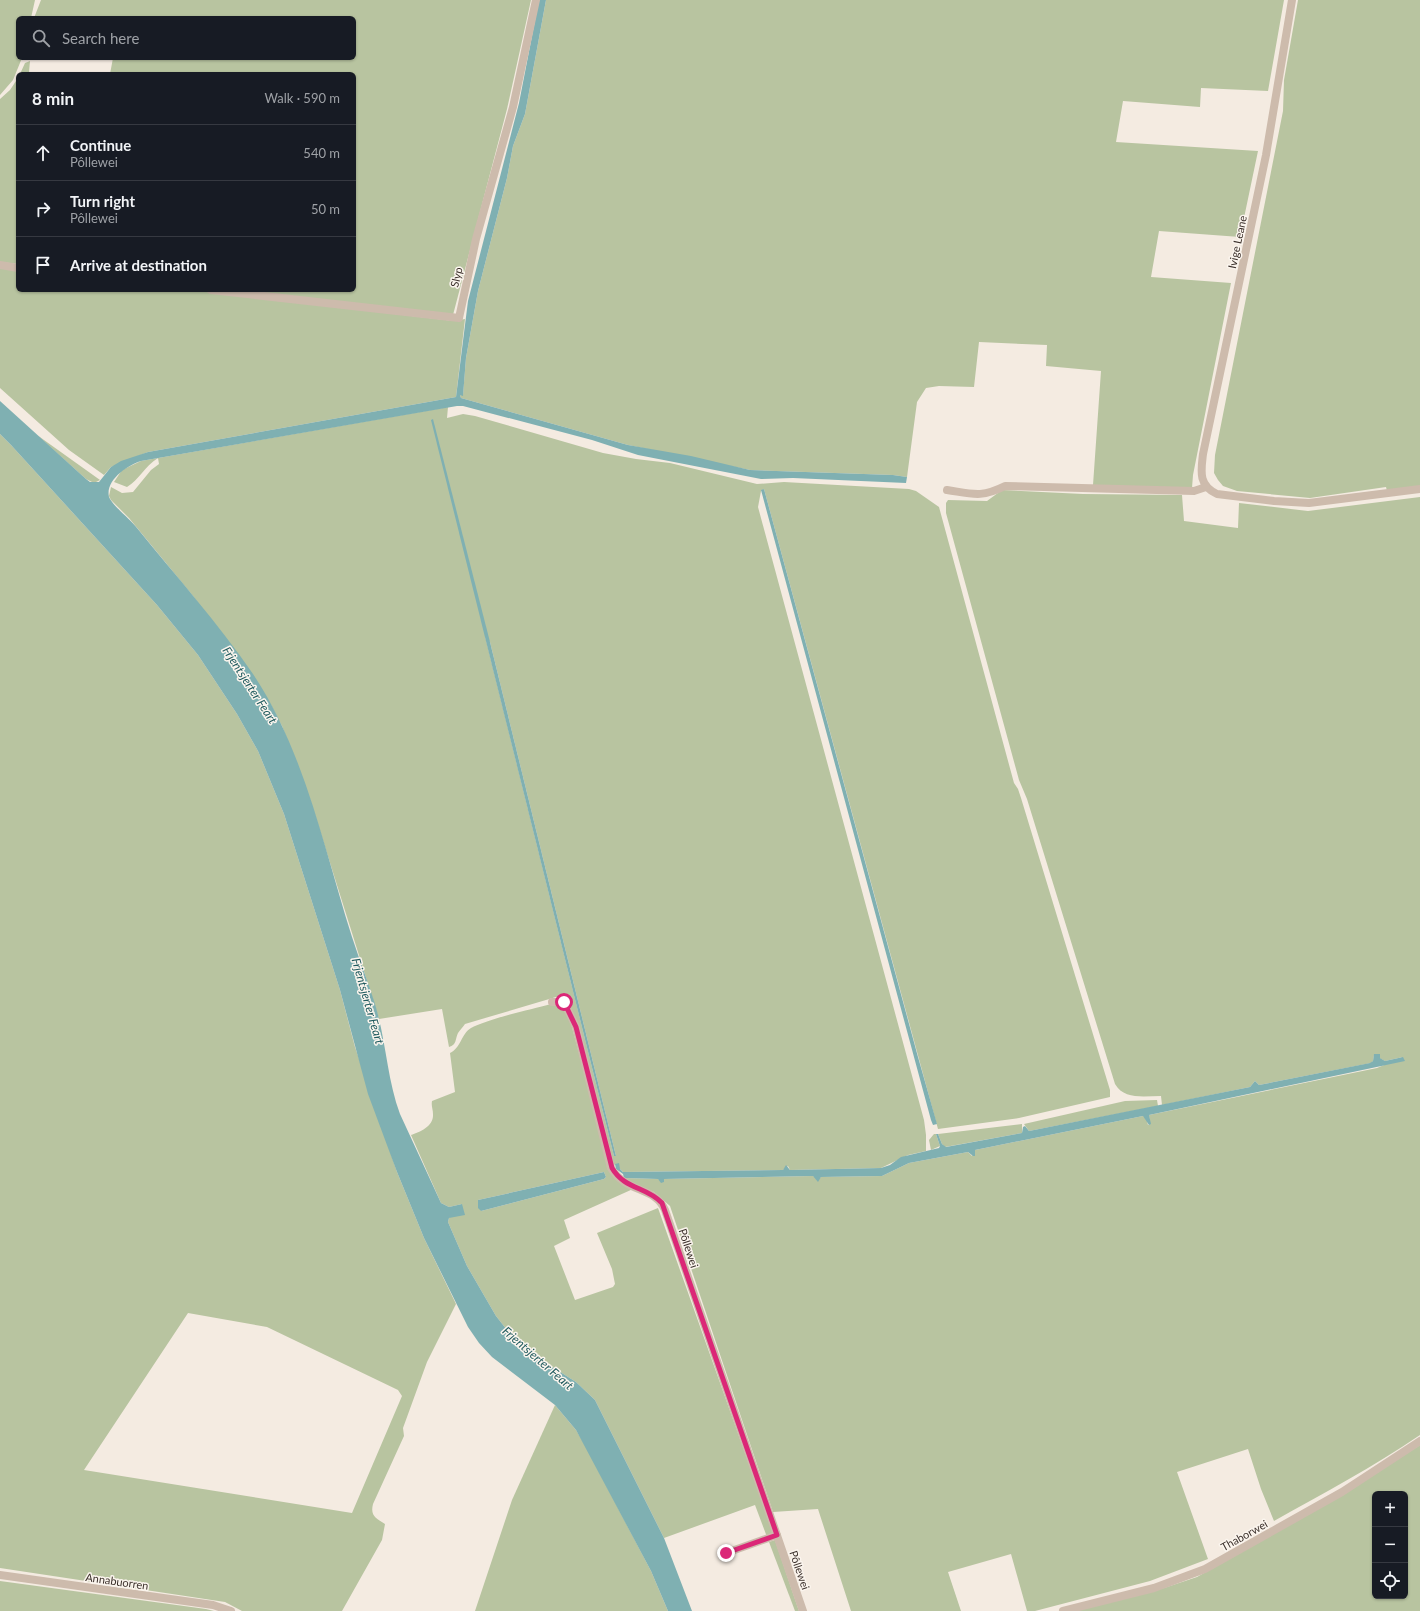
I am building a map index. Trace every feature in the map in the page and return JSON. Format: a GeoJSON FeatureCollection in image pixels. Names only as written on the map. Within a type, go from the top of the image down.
{"type":"FeatureCollection","features":[{"type":"Feature","properties":{"kind":"street","name":"Slyp"},"geometry":{"type":"LineString","coordinates":[[229,292],[459,318],[476,239],[513,107],[536,0]]}},
{"type":"Feature","properties":{"kind":"street","name":"Ivige Leane"},"geometry":{"type":"LineString","coordinates":[[1206,488],[1202,478],[1203,454],[1266,155],[1292,0]]}},
{"type":"Feature","properties":{"kind":"street"},"geometry":{"type":"LineString","coordinates":[[0,265],[16,268]]}},
{"type":"Feature","properties":{"kind":"street"},"geometry":{"type":"LineString","coordinates":[[948,490],[979,495],[992,492],[1005,486],[1194,491],[1206,488],[1217,494],[1299,503],[1328,502],[1420,489]]}},
{"type":"Feature","properties":{"kind":"street","name":"Pôllewei"},"geometry":{"type":"LineString","coordinates":[[552,1002],[564,1002],[576,1027],[612,1168],[617,1176],[624,1182],[658,1199],[665,1210],[803,1611]]}},
{"type":"Feature","properties":{"kind":"street","name":"Thaborwei"},"geometry":{"type":"LineString","coordinates":[[1063,1611],[1154,1588],[1205,1569],[1342,1492],[1420,1441]]}},
{"type":"Feature","properties":{"kind":"street"},"geometry":{"type":"LineString","coordinates":[[726,1553],[777,1535]]}},
{"type":"Feature","properties":{"kind":"street","name":"Annabuorren"},"geometry":{"type":"LineString","coordinates":[[0,1575],[213,1605],[231,1611]]}},
{"type":"Feature","properties":{"kind":"green space"},"geometry":{"type":"Polygon","coordinates":[[[0,0],[35,0],[31,16],[16,16],[16,60],[21,60],[13,80],[0,95],[0,0]]]}},
{"type":"Feature","properties":{"kind":"green space"},"geometry":{"type":"Polygon","coordinates":[[[41,0],[531,0],[507,109],[453,315],[251,292],[356,292],[356,72],[110,72],[113,60],[356,60],[356,16],[35,16],[41,0]]]}},
{"type":"Feature","properties":{"kind":"green space"},"geometry":{"type":"Polygon","coordinates":[[[546,0],[1284,0],[1268,91],[1201,88],[1200,107],[1123,101],[1116,142],[1258,151],[1240,237],[1159,231],[1151,277],[1231,283],[1193,475],[1192,488],[1093,485],[1101,371],[1046,366],[1047,345],[979,342],[974,387],[939,386],[926,388],[917,402],[907,477],[893,475],[750,470],[628,445],[461,398],[460,395],[463,395],[466,358],[478,291],[507,178],[513,146],[525,114],[546,0]]]}},
{"type":"Feature","properties":{"kind":"green space"},"geometry":{"type":"Polygon","coordinates":[[[1298,0],[1420,0],[1420,486],[1387,491],[1386,487],[1310,498],[1237,491],[1223,486],[1214,473],[1215,455],[1283,111],[1284,80],[1298,0]]]}},
{"type":"Feature","properties":{"kind":"green space"},"geometry":{"type":"Polygon","coordinates":[[[30,61],[29,72],[21,72],[25,63],[30,61]]]}},
{"type":"Feature","properties":{"kind":"green space"},"geometry":{"type":"Polygon","coordinates":[[[16,81],[16,264],[0,262],[0,99],[10,90],[16,81]]]}},
{"type":"Feature","properties":{"kind":"green space"},"geometry":{"type":"Polygon","coordinates":[[[0,267],[16,270],[16,292],[207,292],[454,321],[465,319],[456,397],[148,452],[111,467],[104,475],[69,450],[0,388],[0,267]]]}},
{"type":"Feature","properties":{"kind":"green space"},"geometry":{"type":"Polygon","coordinates":[[[448,407],[447,418],[463,414],[475,416],[603,453],[670,463],[757,484],[784,482],[909,489],[916,491],[939,507],[1014,783],[1021,798],[1110,1090],[1110,1097],[1019,1118],[938,1129],[764,489],[761,491],[758,507],[924,1120],[926,1151],[908,1155],[881,1168],[790,1170],[788,1166],[783,1170],[623,1172],[615,1164],[613,1168],[567,1000],[556,997],[465,1024],[458,1033],[455,1043],[449,1047],[442,1009],[379,1019],[310,799],[282,726],[271,705],[193,596],[109,496],[111,487],[122,493],[133,492],[151,470],[159,464],[158,458],[448,407]],[[485,636],[614,1156],[616,1156],[490,642],[485,636]]]}},
{"type":"Feature","properties":{"kind":"green space"},"geometry":{"type":"Polygon","coordinates":[[[0,434],[157,605],[198,655],[237,714],[258,751],[284,814],[340,990],[355,1047],[397,1172],[424,1238],[456,1304],[427,1362],[403,1428],[404,1436],[373,1504],[372,1511],[374,1516],[385,1524],[382,1540],[342,1611],[242,1611],[225,1602],[0,1568],[0,434]],[[188,1313],[84,1470],[352,1513],[402,1396],[398,1390],[267,1327],[188,1313]]]}},
{"type":"Feature","properties":{"kind":"green space"},"geometry":{"type":"Polygon","coordinates":[[[37,435],[100,480],[94,483],[86,479],[37,435]]]}},
{"type":"Feature","properties":{"kind":"green space"},"geometry":{"type":"Polygon","coordinates":[[[158,458],[127,487],[114,482],[122,470],[141,461],[158,458]]]}},
{"type":"Feature","properties":{"kind":"green space"},"geometry":{"type":"Polygon","coordinates":[[[1002,490],[1083,494],[1182,495],[1184,521],[1238,528],[1239,503],[1308,511],[1420,497],[1420,1435],[1366,1469],[1274,1521],[1261,1489],[1248,1449],[1177,1472],[1208,1559],[1150,1581],[1035,1611],[1027,1611],[1011,1554],[948,1572],[961,1611],[851,1611],[818,1509],[773,1512],[670,1206],[654,1192],[625,1180],[624,1178],[660,1180],[813,1176],[819,1179],[821,1177],[882,1176],[909,1163],[968,1152],[972,1156],[975,1150],[1143,1116],[1146,1117],[1148,1125],[1150,1124],[1149,1115],[1377,1068],[1403,1057],[1385,1061],[1374,1055],[1371,1063],[1259,1085],[1255,1081],[1250,1087],[1162,1105],[1161,1096],[1129,1095],[1124,1093],[1115,1084],[1027,799],[1019,780],[946,513],[946,503],[948,500],[987,501],[1002,490]]]}},
{"type":"Feature","properties":{"kind":"green space"},"geometry":{"type":"Polygon","coordinates":[[[551,1004],[563,1008],[570,1020],[611,1171],[633,1189],[564,1220],[570,1238],[554,1246],[575,1300],[613,1287],[615,1284],[612,1269],[597,1233],[658,1208],[774,1535],[767,1537],[755,1505],[664,1538],[595,1400],[576,1382],[532,1354],[507,1330],[496,1316],[467,1266],[448,1222],[449,1218],[462,1204],[449,1207],[441,1203],[411,1135],[426,1128],[431,1122],[433,1118],[432,1101],[455,1092],[450,1053],[457,1048],[465,1034],[471,1028],[510,1014],[551,1004]],[[604,1172],[478,1200],[481,1211],[604,1179],[606,1177],[604,1172]]]}},
{"type":"Feature","properties":{"kind":"green space"},"geometry":{"type":"Polygon","coordinates":[[[1157,1100],[1158,1106],[1029,1131],[1024,1124],[1125,1101],[1157,1100]]]}},
{"type":"Feature","properties":{"kind":"green space"},"geometry":{"type":"Polygon","coordinates":[[[1022,1124],[1022,1133],[945,1147],[942,1144],[938,1134],[1022,1124]]]}},
{"type":"Feature","properties":{"kind":"green space"},"geometry":{"type":"Polygon","coordinates":[[[934,1134],[936,1134],[940,1146],[931,1150],[929,1140],[934,1134]]]}},
{"type":"Feature","properties":{"kind":"green space"},"geometry":{"type":"Polygon","coordinates":[[[555,1405],[576,1430],[585,1445],[651,1571],[668,1611],[475,1611],[512,1500],[555,1405]]]}},
{"type":"Feature","properties":{"kind":"green space"},"geometry":{"type":"Polygon","coordinates":[[[1420,1445],[1420,1611],[1069,1611],[1164,1588],[1197,1577],[1331,1501],[1420,1445]]]}},
{"type":"Feature","properties":{"kind":"green space"},"geometry":{"type":"Polygon","coordinates":[[[775,1540],[799,1611],[795,1611],[769,1542],[775,1540]]]}},
{"type":"Feature","properties":{"kind":"green space"},"geometry":{"type":"Polygon","coordinates":[[[0,1581],[206,1609],[214,1611],[0,1611],[0,1581]]]}},
{"type":"Feature","properties":{"kind":"water","name":"Frjentsjerter Feart"},"geometry":{"type":"Polygon","coordinates":[[[539,0],[546,0],[525,114],[513,146],[507,178],[478,291],[466,358],[463,396],[460,395],[461,398],[628,445],[691,456],[750,470],[893,475],[907,477],[906,483],[793,478],[761,479],[638,455],[592,440],[463,406],[457,406],[141,461],[124,470],[114,479],[110,485],[109,497],[137,528],[226,636],[253,674],[271,704],[300,768],[312,802],[352,937],[379,1018],[392,1087],[400,1114],[441,1203],[449,1207],[462,1204],[465,1215],[449,1218],[448,1222],[467,1266],[496,1316],[507,1330],[532,1354],[576,1382],[595,1400],[664,1538],[692,1611],[668,1611],[651,1571],[576,1430],[555,1405],[492,1357],[479,1343],[468,1327],[424,1238],[397,1172],[368,1094],[340,990],[284,814],[258,751],[237,714],[198,655],[157,605],[0,434],[0,401],[86,479],[90,482],[99,482],[111,467],[121,461],[148,452],[456,397],[468,301],[519,103],[539,0]]]}},
{"type":"Feature","properties":{"kind":"water"},"geometry":{"type":"Polygon","coordinates":[[[433,419],[490,642],[616,1156],[614,1156],[431,420],[433,419]]]}},
{"type":"Feature","properties":{"kind":"water"},"geometry":{"type":"Polygon","coordinates":[[[764,489],[937,1124],[933,1125],[931,1120],[761,490],[764,489]]]}},
{"type":"Feature","properties":{"kind":"water"},"geometry":{"type":"Polygon","coordinates":[[[1374,1054],[1380,1054],[1380,1058],[1385,1061],[1403,1057],[1405,1061],[1149,1115],[1151,1124],[1149,1125],[1143,1116],[975,1150],[975,1156],[968,1152],[909,1163],[882,1176],[821,1177],[818,1182],[813,1176],[664,1179],[664,1182],[661,1183],[658,1179],[624,1178],[623,1174],[616,1169],[615,1164],[619,1163],[620,1169],[623,1172],[783,1170],[786,1165],[790,1170],[881,1168],[890,1165],[901,1157],[939,1148],[940,1146],[936,1134],[938,1134],[942,1144],[946,1147],[1022,1133],[1023,1127],[1025,1126],[1029,1131],[1250,1087],[1255,1081],[1259,1085],[1370,1063],[1373,1061],[1374,1054]]]}},
{"type":"Feature","properties":{"kind":"water"},"geometry":{"type":"Polygon","coordinates":[[[604,1172],[606,1177],[604,1179],[481,1211],[478,1208],[478,1200],[604,1172]]]}},
{"type":"Feature","properties":{"kind":"route"},"geometry":{"type":"LineString","coordinates":[[564,1002],[576,1027],[612,1168],[617,1176],[624,1182],[652,1195],[662,1203],[777,1535],[726,1553]]}}]}
